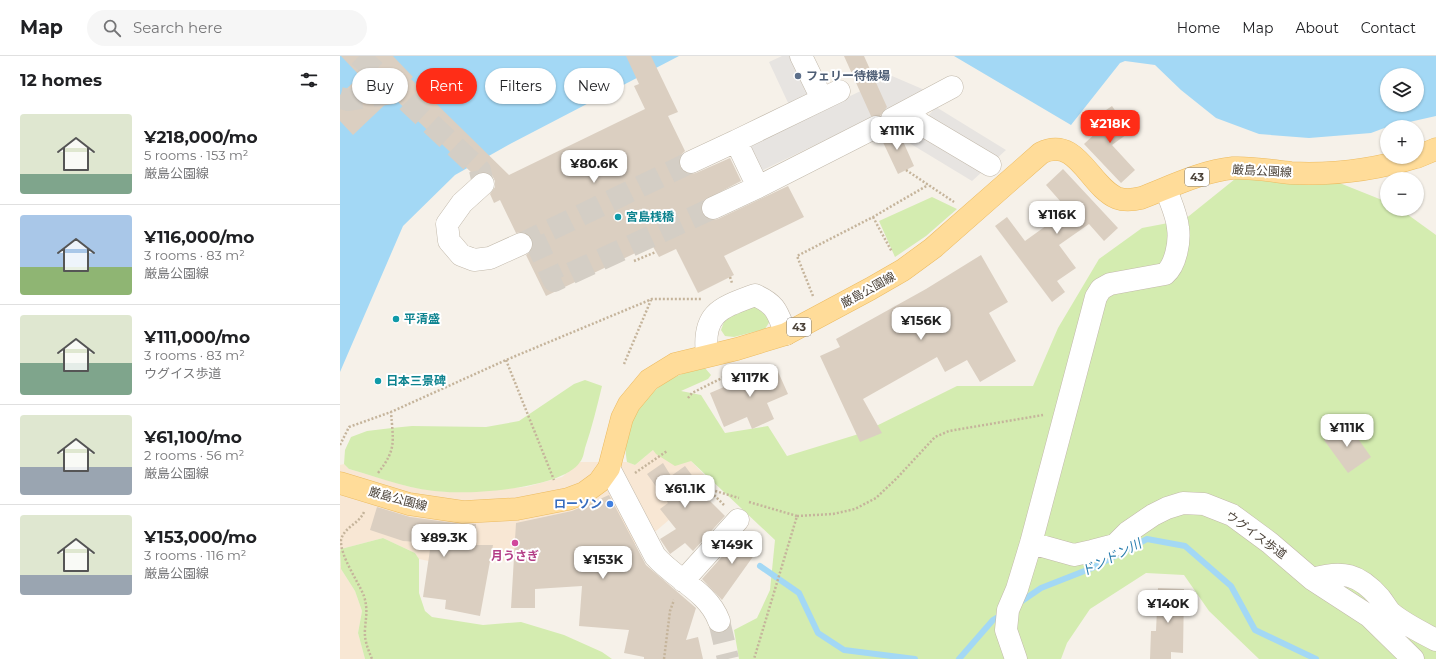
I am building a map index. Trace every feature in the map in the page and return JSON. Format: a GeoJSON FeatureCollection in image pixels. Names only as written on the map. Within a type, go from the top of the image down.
{"type":"FeatureCollection","features":[{"type":"Feature","properties":{"kind":"main road","name":"厳島公園線"},"geometry":{"type":"LineString","coordinates":[[340,484],[409,504],[456,511],[490,512],[517,509],[568,499],[584,493],[599,482],[613,476],[622,418],[628,404],[648,380],[661,370],[707,355],[762,342],[786,334],[870,290],[909,266],[962,224],[1041,153],[1051,148],[1062,149],[1072,155],[1106,190],[1116,198],[1129,200],[1141,198],[1205,174],[1234,168],[1316,174],[1343,173],[1371,169],[1390,164]]}},
{"type":"Feature","properties":{"kind":"main road","name":"厳島公園線"},"geometry":{"type":"LineString","coordinates":[[1424,154],[1436,149]]}},
{"type":"Feature","properties":{"kind":"street"},"geometry":{"type":"LineString","coordinates":[[691,162],[830,95],[801,56]]}},
{"type":"Feature","properties":{"kind":"street"},"geometry":{"type":"LineString","coordinates":[[713,208],[892,119],[952,87]]}},
{"type":"Feature","properties":{"kind":"street"},"geometry":{"type":"LineString","coordinates":[[892,119],[921,124],[990,165]]}},
{"type":"Feature","properties":{"kind":"street"},"geometry":{"type":"LineString","coordinates":[[736,141],[758,186]]}},
{"type":"Feature","properties":{"kind":"street"},"geometry":{"type":"LineString","coordinates":[[483,184],[462,203],[448,224],[449,241],[461,255],[474,260],[490,258],[521,244]]}},
{"type":"Feature","properties":{"kind":"street"},"geometry":{"type":"LineString","coordinates":[[1016,659],[1006,630],[1008,610],[1031,543],[1068,410],[1096,297],[1101,289],[1110,284],[1166,274],[1170,271],[1176,251],[1178,228],[1166,189]]}},
{"type":"Feature","properties":{"kind":"street"},"geometry":{"type":"LineString","coordinates":[[707,355],[705,338],[711,320],[723,307],[755,295],[767,301],[774,307],[786,334]]}},
{"type":"Feature","properties":{"kind":"street"},"geometry":{"type":"LineString","coordinates":[[613,476],[655,556],[665,567],[682,581],[709,600],[719,621]]}},
{"type":"Feature","properties":{"kind":"street","name":"ウグイス歩道"},"geometry":{"type":"LineString","coordinates":[[1031,543],[1074,555],[1115,545],[1128,532],[1153,515],[1167,508],[1183,503],[1204,504],[1232,515],[1270,543],[1312,579],[1369,616],[1413,659]]}},
{"type":"Feature","properties":{"kind":"street"},"geometry":{"type":"LineString","coordinates":[[682,581],[738,520]]}},
{"type":"Feature","properties":{"kind":"street"},"geometry":{"type":"LineString","coordinates":[[1312,579],[1339,573],[1355,577],[1380,598],[1391,612],[1436,640]]}},
{"type":"Feature","properties":{"kind":"path"},"geometry":{"type":"LineString","coordinates":[[906,170],[960,206]]}},
{"type":"Feature","properties":{"kind":"path"},"geometry":{"type":"LineString","coordinates":[[814,298],[797,256],[873,217],[928,185]]}},
{"type":"Feature","properties":{"kind":"path"},"geometry":{"type":"LineString","coordinates":[[873,217],[895,257]]}},
{"type":"Feature","properties":{"kind":"path"},"geometry":{"type":"LineString","coordinates":[[634,261],[656,252]]}},
{"type":"Feature","properties":{"kind":"path"},"geometry":{"type":"LineString","coordinates":[[340,445],[349,427],[391,412],[506,360],[652,300],[702,299]]}},
{"type":"Feature","properties":{"kind":"path"},"geometry":{"type":"LineString","coordinates":[[624,364],[652,300]]}},
{"type":"Feature","properties":{"kind":"path"},"geometry":{"type":"LineString","coordinates":[[506,360],[556,486]]}},
{"type":"Feature","properties":{"kind":"path"},"geometry":{"type":"LineString","coordinates":[[688,398],[692,393],[724,377]]}},
{"type":"Feature","properties":{"kind":"path"},"geometry":{"type":"LineString","coordinates":[[785,513],[797,516],[833,514],[855,509],[876,498],[935,437],[942,434],[1068,410]]}},
{"type":"Feature","properties":{"kind":"path"},"geometry":{"type":"LineString","coordinates":[[376,474],[386,462],[394,446],[391,412]]}},
{"type":"Feature","properties":{"kind":"path"},"geometry":{"type":"LineString","coordinates":[[613,476],[667,451]]}},
{"type":"Feature","properties":{"kind":"path"},"geometry":{"type":"LineString","coordinates":[[366,506],[362,518],[347,530],[341,540],[341,553],[363,595],[368,610],[364,630],[366,645],[372,659]]}},
{"type":"Feature","properties":{"kind":"path"},"geometry":{"type":"LineString","coordinates":[[754,659],[797,516]]}},
{"type":"Feature","properties":{"kind":"path"},"geometry":{"type":"LineString","coordinates":[[664,659],[670,611],[682,581]]}},
{"type":"Feature","properties":{"kind":"shaded area","name":"フェリー待機場"},"geometry":{"type":"Polygon","coordinates":[[[782,56],[811,56],[827,90],[790,107],[769,62],[782,56]]]}},
{"type":"Feature","properties":{"kind":"shaded area"},"geometry":{"type":"Polygon","coordinates":[[[892,76],[927,91],[759,172],[746,146],[892,76]]]}},
{"type":"Feature","properties":{"kind":"shaded area"},"geometry":{"type":"Polygon","coordinates":[[[936,107],[1006,150],[972,181],[906,141],[936,107]]]}},
{"type":"Feature","properties":{"kind":"shaded area"},"geometry":{"type":"Polygon","coordinates":[[[653,450],[691,461],[712,483],[642,543],[458,567],[419,559],[415,553],[383,538],[341,549],[340,552],[340,465],[344,464],[349,469],[410,487],[447,492],[526,487],[562,477],[580,462],[627,462],[635,465],[653,450]]]}},
{"type":"Feature","properties":{"kind":"shaded area"},"geometry":{"type":"Polygon","coordinates":[[[340,559],[341,569],[355,591],[362,611],[358,633],[365,659],[340,659],[340,559]]]}},
{"type":"Feature","properties":{"kind":"green space"},"geometry":{"type":"Polygon","coordinates":[[[1240,175],[1327,178],[1380,199],[1380,216],[1410,216],[1436,235],[1436,659],[1259,659],[1209,611],[1184,575],[1146,573],[1090,609],[1067,643],[1061,659],[739,659],[734,630],[757,618],[770,590],[775,540],[691,461],[675,466],[656,454],[653,450],[635,465],[627,462],[626,445],[629,429],[642,403],[652,393],[677,376],[705,368],[711,375],[708,379],[681,391],[701,395],[725,433],[768,426],[787,456],[862,433],[957,386],[1033,386],[1058,328],[1099,259],[1142,228],[1184,220],[1240,175]]]}},
{"type":"Feature","properties":{"kind":"green space"},"geometry":{"type":"Polygon","coordinates":[[[932,197],[957,209],[926,236],[895,257],[879,221],[932,197]]]}},
{"type":"Feature","properties":{"kind":"green space"},"geometry":{"type":"Polygon","coordinates":[[[757,305],[770,321],[765,329],[734,337],[725,336],[721,330],[725,319],[757,305]]]}},
{"type":"Feature","properties":{"kind":"green space"},"geometry":{"type":"Polygon","coordinates":[[[585,380],[602,386],[582,459],[571,471],[556,478],[518,488],[478,492],[447,492],[397,484],[349,469],[344,464],[345,450],[351,437],[367,431],[412,426],[486,427],[519,421],[574,384],[585,380]]]}},
{"type":"Feature","properties":{"kind":"green space"},"geometry":{"type":"Polygon","coordinates":[[[383,538],[415,553],[419,559],[419,593],[425,611],[432,617],[483,625],[521,622],[564,635],[602,652],[612,659],[365,659],[358,633],[362,611],[355,591],[341,569],[340,552],[341,549],[383,538]]]}},
{"type":"Feature","properties":{"kind":"water"},"geometry":{"type":"Polygon","coordinates":[[[340,56],[679,56],[624,85],[624,68],[564,68],[564,104],[587,104],[510,144],[455,175],[403,226],[340,372],[340,56]]]}},
{"type":"Feature","properties":{"kind":"water"},"geometry":{"type":"Polygon","coordinates":[[[954,56],[1436,56],[1436,116],[1418,120],[1380,120],[1380,130],[1371,133],[1309,138],[1259,134],[1216,118],[1181,90],[1155,65],[1125,61],[1120,63],[1071,125],[954,56]]]}},
{"type":"Feature","properties":{"kind":"building"},"geometry":{"type":"Polygon","coordinates":[[[341,56],[393,56],[404,68],[352,68],[341,56]]]}},
{"type":"Feature","properties":{"kind":"building"},"geometry":{"type":"Polygon","coordinates":[[[626,56],[651,56],[678,112],[668,116],[685,151],[681,155],[679,161],[680,168],[684,172],[690,174],[696,173],[730,158],[741,181],[703,201],[701,207],[702,214],[706,218],[712,220],[718,219],[788,186],[804,217],[724,256],[734,275],[698,293],[676,249],[659,257],[652,245],[546,296],[526,255],[531,251],[533,246],[532,239],[528,234],[523,232],[516,233],[500,200],[494,203],[490,194],[495,187],[495,181],[492,175],[486,172],[481,172],[474,175],[400,104],[408,104],[408,72],[413,77],[411,79],[416,84],[416,104],[437,104],[509,175],[645,109],[634,86],[639,84],[626,56]]]}},
{"type":"Feature","properties":{"kind":"building"},"geometry":{"type":"Polygon","coordinates":[[[844,56],[864,56],[887,107],[880,116],[871,116],[844,56]]]}},
{"type":"Feature","properties":{"kind":"building"},"geometry":{"type":"Polygon","coordinates":[[[352,84],[352,104],[386,104],[353,135],[340,121],[340,95],[352,84]]]}},
{"type":"Feature","properties":{"kind":"building"},"geometry":{"type":"Polygon","coordinates":[[[1112,106],[1130,132],[1112,145],[1135,170],[1121,183],[1084,144],[1101,128],[1094,118],[1112,106]]]}},
{"type":"Feature","properties":{"kind":"building"},"geometry":{"type":"Polygon","coordinates":[[[888,130],[898,130],[914,166],[898,174],[881,138],[888,130]]]}},
{"type":"Feature","properties":{"kind":"building"},"geometry":{"type":"Polygon","coordinates":[[[1063,169],[1118,228],[1104,241],[1089,224],[1059,245],[1076,268],[1057,281],[1065,292],[1052,302],[995,226],[1007,217],[1025,241],[1068,210],[1046,185],[1063,169]]]}},
{"type":"Feature","properties":{"kind":"building"},"geometry":{"type":"Polygon","coordinates":[[[981,255],[1008,302],[989,313],[1016,361],[980,382],[967,360],[945,372],[937,357],[863,399],[882,433],[860,442],[820,356],[840,347],[836,339],[926,289],[981,255]]]}},
{"type":"Feature","properties":{"kind":"building"},"geometry":{"type":"Polygon","coordinates":[[[775,365],[788,394],[767,403],[774,419],[752,429],[747,417],[724,427],[710,393],[775,365]]]}},
{"type":"Feature","properties":{"kind":"building"},"geometry":{"type":"Polygon","coordinates":[[[1347,423],[1371,457],[1348,473],[1324,440],[1347,423]]]}},
{"type":"Feature","properties":{"kind":"building"},"geometry":{"type":"Polygon","coordinates":[[[663,463],[671,476],[685,466],[697,482],[693,484],[725,516],[693,551],[685,543],[670,554],[660,539],[676,529],[660,509],[668,503],[647,474],[663,463]]]}},
{"type":"Feature","properties":{"kind":"building"},"geometry":{"type":"Polygon","coordinates":[[[609,495],[646,565],[696,608],[686,640],[698,637],[703,659],[644,659],[644,657],[624,653],[629,630],[579,626],[582,586],[535,589],[535,608],[511,608],[516,523],[572,511],[609,495]]]}},
{"type":"Feature","properties":{"kind":"building"},"geometry":{"type":"Polygon","coordinates":[[[377,507],[410,517],[461,524],[476,524],[475,545],[493,545],[480,616],[445,609],[446,600],[423,597],[431,543],[403,541],[370,530],[377,507]]]}},
{"type":"Feature","properties":{"kind":"building"},"geometry":{"type":"Polygon","coordinates":[[[745,531],[762,544],[722,600],[702,579],[745,531]]]}},
{"type":"Feature","properties":{"kind":"building"},"geometry":{"type":"Polygon","coordinates":[[[1158,588],[1184,589],[1183,653],[1171,652],[1171,659],[1150,659],[1151,631],[1156,631],[1158,588]]]}},
{"type":"Feature","properties":{"kind":"waterway","name":"ドンドン川"},"geometry":{"type":"LineString","coordinates":[[1019,603],[1041,588],[1092,568],[1147,539],[1185,546],[1231,586],[1255,630],[1316,659]]}},
{"type":"Feature","properties":{"kind":"waterway","name":"ドンドン川"},"geometry":{"type":"LineString","coordinates":[[760,566],[799,593],[818,633],[844,650],[915,659]]}},
{"type":"Feature","properties":{"kind":"waterway","name":"ドンドン川"},"geometry":{"type":"LineString","coordinates":[[959,659],[993,620],[1003,614]]}},
{"type":"Feature","properties":{"kind":"tunnel"},"geometry":{"type":"LineString","coordinates":[[359,56],[480,170],[483,184]]}},
{"type":"Feature","properties":{"kind":"tunnel"},"geometry":{"type":"LineString","coordinates":[[340,98],[352,99]]}},
{"type":"Feature","properties":{"kind":"tunnel"},"geometry":{"type":"LineString","coordinates":[[521,244],[691,162]]}},
{"type":"Feature","properties":{"kind":"tunnel"},"geometry":{"type":"LineString","coordinates":[[534,238],[554,281],[713,208]]}},
{"type":"Feature","properties":{"kind":"tunnel"},"geometry":{"type":"LineString","coordinates":[[719,621],[728,659]]}},
{"type":"Feature","properties":{"kind":"place","name":"フェリー待機場"},"geometry":{"type":"Point","coordinates":[798,76]}},
{"type":"Feature","properties":{"kind":"place","name":"宮島桟橋"},"geometry":{"type":"Point","coordinates":[618,217]}},
{"type":"Feature","properties":{"kind":"place","name":"平清盛"},"geometry":{"type":"Point","coordinates":[396,319]}},
{"type":"Feature","properties":{"kind":"place","name":"日本三景碑"},"geometry":{"type":"Point","coordinates":[378,381]}},
{"type":"Feature","properties":{"kind":"place","name":"ローソン"},"geometry":{"type":"Point","coordinates":[610,504]}},
{"type":"Feature","properties":{"kind":"place","name":"月うさぎ"},"geometry":{"type":"Point","coordinates":[515,543]}}]}
